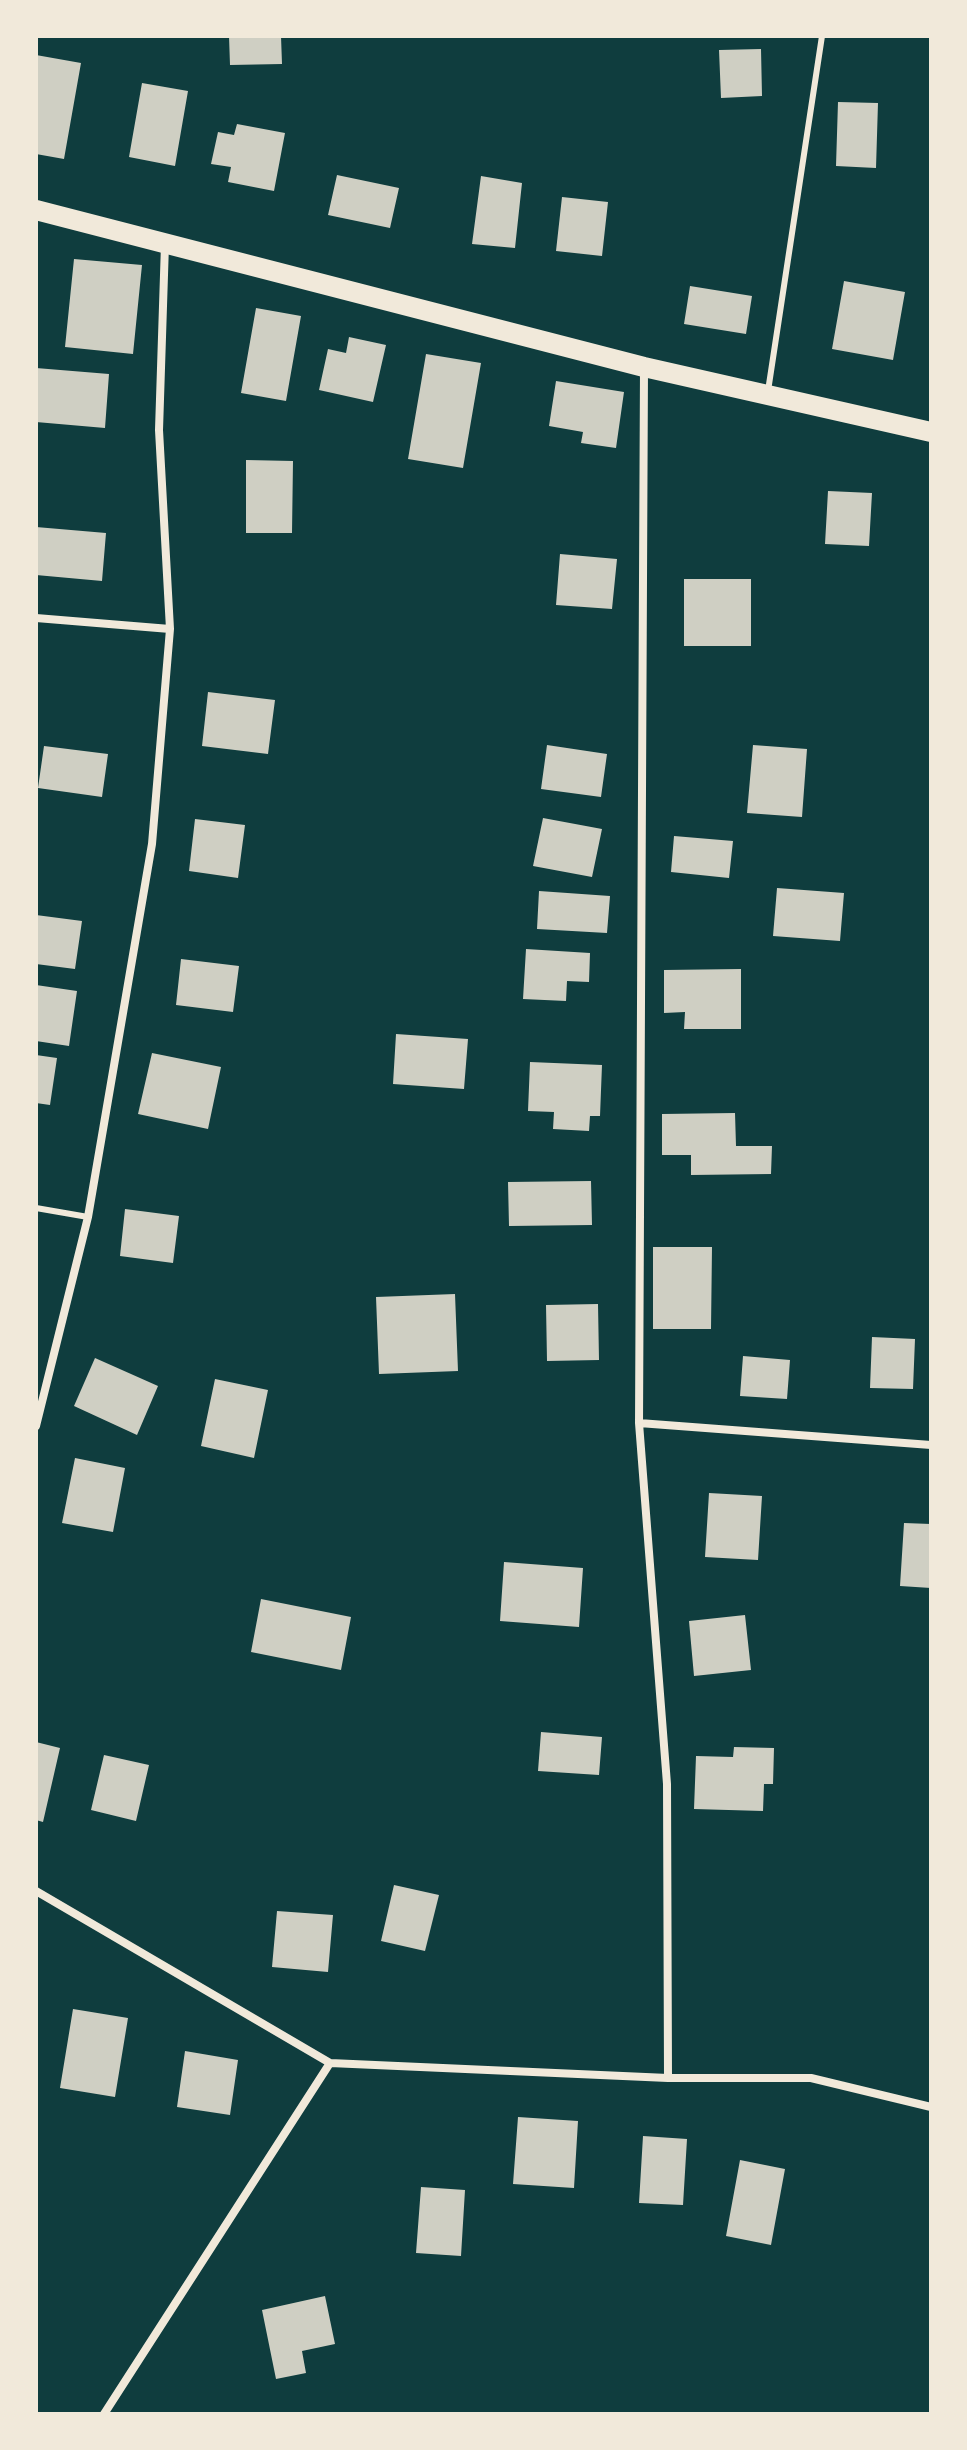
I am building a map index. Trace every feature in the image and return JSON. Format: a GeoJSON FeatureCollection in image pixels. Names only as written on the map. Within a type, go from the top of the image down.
{"type":"FeatureCollection","features":[{"type":"Feature","properties":{"kind":"main road"},"geometry":{"type":"LineString","coordinates":[[36,210],[644,367],[931,432]]}},
{"type":"Feature","properties":{"kind":"street"},"geometry":{"type":"LineString","coordinates":[[36,1426],[88,1217],[152,844],[170,629],[159,430],[165,243]]}},
{"type":"Feature","properties":{"kind":"street"},"geometry":{"type":"LineString","coordinates":[[644,367],[639,1423],[667,1784],[668,2078]]}},
{"type":"Feature","properties":{"kind":"street"},"geometry":{"type":"LineString","coordinates":[[36,618],[170,629]]}},
{"type":"Feature","properties":{"kind":"street"},"geometry":{"type":"LineString","coordinates":[[639,1423],[931,1445]]}},
{"type":"Feature","properties":{"kind":"street"},"geometry":{"type":"LineString","coordinates":[[36,1891],[330,2063],[668,2078],[811,2078],[931,2107]]}},
{"type":"Feature","properties":{"kind":"street"},"geometry":{"type":"LineString","coordinates":[[104,2414],[330,2063]]}},
{"type":"Feature","properties":{"kind":"lane"},"geometry":{"type":"LineString","coordinates":[[768,395],[822,36]]}},
{"type":"Feature","properties":{"kind":"lane"},"geometry":{"type":"LineString","coordinates":[[36,1208],[88,1217]]}},
{"type":"Feature","properties":{"kind":"building"},"geometry":{"type":"Polygon","coordinates":[[[229,36],[281,36],[282,64],[230,65],[229,36]]]}},
{"type":"Feature","properties":{"kind":"building"},"geometry":{"type":"Polygon","coordinates":[[[761,49],[762,96],[721,98],[719,50],[761,49]]]}},
{"type":"Feature","properties":{"kind":"building"},"geometry":{"type":"Polygon","coordinates":[[[36,55],[81,63],[64,159],[36,154],[36,55]]]}},
{"type":"Feature","properties":{"kind":"building"},"geometry":{"type":"Polygon","coordinates":[[[142,83],[188,91],[175,166],[129,157],[142,83]]]}},
{"type":"Feature","properties":{"kind":"building"},"geometry":{"type":"Polygon","coordinates":[[[838,102],[878,103],[876,168],[836,166],[838,102]]]}},
{"type":"Feature","properties":{"kind":"building"},"geometry":{"type":"Polygon","coordinates":[[[237,124],[285,133],[274,191],[228,182],[231,167],[211,164],[218,132],[234,135],[237,124]]]}},
{"type":"Feature","properties":{"kind":"building"},"geometry":{"type":"Polygon","coordinates":[[[337,175],[399,188],[390,228],[328,215],[337,175]]]}},
{"type":"Feature","properties":{"kind":"building"},"geometry":{"type":"Polygon","coordinates":[[[481,176],[522,183],[515,248],[472,244],[481,176]]]}},
{"type":"Feature","properties":{"kind":"building"},"geometry":{"type":"Polygon","coordinates":[[[562,197],[608,202],[602,256],[556,251],[562,197]]]}},
{"type":"Feature","properties":{"kind":"building"},"geometry":{"type":"Polygon","coordinates":[[[74,259],[142,265],[133,354],[65,347],[74,259]]]}},
{"type":"Feature","properties":{"kind":"building"},"geometry":{"type":"Polygon","coordinates":[[[844,281],[905,292],[893,360],[832,349],[844,281]]]}},
{"type":"Feature","properties":{"kind":"building"},"geometry":{"type":"Polygon","coordinates":[[[690,286],[752,296],[746,334],[684,324],[690,286]]]}},
{"type":"Feature","properties":{"kind":"building"},"geometry":{"type":"Polygon","coordinates":[[[256,308],[301,316],[286,401],[241,393],[256,308]]]}},
{"type":"Feature","properties":{"kind":"building"},"geometry":{"type":"Polygon","coordinates":[[[349,337],[386,345],[373,402],[319,390],[328,349],[346,353],[349,337]]]}},
{"type":"Feature","properties":{"kind":"building"},"geometry":{"type":"Polygon","coordinates":[[[426,354],[481,363],[463,468],[408,459],[426,354]]]}},
{"type":"Feature","properties":{"kind":"building"},"geometry":{"type":"Polygon","coordinates":[[[36,368],[109,374],[105,428],[36,422],[36,368]]]}},
{"type":"Feature","properties":{"kind":"building"},"geometry":{"type":"Polygon","coordinates":[[[556,381],[624,392],[616,448],[581,443],[583,432],[549,426],[556,381]]]}},
{"type":"Feature","properties":{"kind":"building"},"geometry":{"type":"Polygon","coordinates":[[[246,460],[293,461],[292,533],[246,533],[246,460]]]}},
{"type":"Feature","properties":{"kind":"building"},"geometry":{"type":"Polygon","coordinates":[[[828,491],[872,493],[869,546],[825,544],[828,491]]]}},
{"type":"Feature","properties":{"kind":"building"},"geometry":{"type":"Polygon","coordinates":[[[36,527],[106,533],[102,581],[36,575],[36,527]]]}},
{"type":"Feature","properties":{"kind":"building"},"geometry":{"type":"Polygon","coordinates":[[[560,554],[617,559],[612,609],[556,605],[560,554]]]}},
{"type":"Feature","properties":{"kind":"building"},"geometry":{"type":"Polygon","coordinates":[[[684,579],[751,579],[751,646],[684,646],[684,579]]]}},
{"type":"Feature","properties":{"kind":"building"},"geometry":{"type":"Polygon","coordinates":[[[208,692],[275,700],[268,754],[202,746],[208,692]]]}},
{"type":"Feature","properties":{"kind":"building"},"geometry":{"type":"Polygon","coordinates":[[[547,745],[607,754],[601,797],[541,789],[547,745]]]}},
{"type":"Feature","properties":{"kind":"building"},"geometry":{"type":"Polygon","coordinates":[[[753,745],[807,749],[802,817],[747,813],[753,745]]]}},
{"type":"Feature","properties":{"kind":"building"},"geometry":{"type":"Polygon","coordinates":[[[44,746],[108,754],[102,797],[38,788],[44,746]]]}},
{"type":"Feature","properties":{"kind":"building"},"geometry":{"type":"Polygon","coordinates":[[[543,818],[602,829],[592,877],[533,866],[543,818]]]}},
{"type":"Feature","properties":{"kind":"building"},"geometry":{"type":"Polygon","coordinates":[[[195,819],[245,825],[238,878],[189,871],[195,819]]]}},
{"type":"Feature","properties":{"kind":"building"},"geometry":{"type":"Polygon","coordinates":[[[674,836],[733,841],[729,878],[671,872],[674,836]]]}},
{"type":"Feature","properties":{"kind":"building"},"geometry":{"type":"Polygon","coordinates":[[[777,888],[844,893],[840,941],[773,936],[777,888]]]}},
{"type":"Feature","properties":{"kind":"building"},"geometry":{"type":"Polygon","coordinates":[[[539,891],[610,896],[607,933],[537,929],[539,891]]]}},
{"type":"Feature","properties":{"kind":"building"},"geometry":{"type":"Polygon","coordinates":[[[36,915],[82,921],[75,969],[36,964],[36,915]]]}},
{"type":"Feature","properties":{"kind":"building"},"geometry":{"type":"Polygon","coordinates":[[[526,949],[590,953],[589,982],[567,981],[566,1001],[523,999],[526,949]]]}},
{"type":"Feature","properties":{"kind":"building"},"geometry":{"type":"Polygon","coordinates":[[[181,959],[239,966],[233,1012],[176,1005],[181,959]]]}},
{"type":"Feature","properties":{"kind":"building"},"geometry":{"type":"Polygon","coordinates":[[[741,969],[741,1029],[684,1029],[685,1012],[664,1013],[664,970],[741,969]]]}},
{"type":"Feature","properties":{"kind":"building"},"geometry":{"type":"Polygon","coordinates":[[[36,985],[77,991],[69,1046],[36,1041],[36,985]]]}},
{"type":"Feature","properties":{"kind":"building"},"geometry":{"type":"Polygon","coordinates":[[[396,1034],[468,1039],[464,1089],[393,1084],[396,1034]]]}},
{"type":"Feature","properties":{"kind":"building"},"geometry":{"type":"Polygon","coordinates":[[[152,1053],[221,1067],[208,1129],[138,1114],[152,1053]]]}},
{"type":"Feature","properties":{"kind":"building"},"geometry":{"type":"Polygon","coordinates":[[[36,1055],[57,1058],[50,1105],[36,1103],[36,1055]]]}},
{"type":"Feature","properties":{"kind":"building"},"geometry":{"type":"Polygon","coordinates":[[[530,1062],[602,1065],[600,1116],[590,1116],[589,1131],[553,1129],[554,1112],[528,1111],[530,1062]]]}},
{"type":"Feature","properties":{"kind":"building"},"geometry":{"type":"Polygon","coordinates":[[[735,1113],[736,1146],[772,1146],[771,1174],[691,1175],[691,1155],[662,1155],[662,1114],[735,1113]]]}},
{"type":"Feature","properties":{"kind":"building"},"geometry":{"type":"Polygon","coordinates":[[[591,1181],[592,1225],[509,1226],[508,1182],[591,1181]]]}},
{"type":"Feature","properties":{"kind":"building"},"geometry":{"type":"Polygon","coordinates":[[[125,1209],[179,1216],[173,1263],[120,1256],[125,1209]]]}},
{"type":"Feature","properties":{"kind":"building"},"geometry":{"type":"Polygon","coordinates":[[[653,1247],[712,1247],[711,1329],[653,1329],[653,1247]]]}},
{"type":"Feature","properties":{"kind":"building"},"geometry":{"type":"Polygon","coordinates":[[[455,1294],[458,1371],[379,1374],[376,1297],[455,1294]]]}},
{"type":"Feature","properties":{"kind":"building"},"geometry":{"type":"Polygon","coordinates":[[[598,1304],[599,1360],[547,1361],[546,1305],[598,1304]]]}},
{"type":"Feature","properties":{"kind":"building"},"geometry":{"type":"Polygon","coordinates":[[[872,1337],[915,1339],[913,1389],[870,1388],[872,1337]]]}},
{"type":"Feature","properties":{"kind":"building"},"geometry":{"type":"Polygon","coordinates":[[[743,1356],[790,1360],[787,1399],[740,1396],[743,1356]]]}},
{"type":"Feature","properties":{"kind":"building"},"geometry":{"type":"Polygon","coordinates":[[[95,1358],[158,1386],[137,1435],[74,1406],[95,1358]]]}},
{"type":"Feature","properties":{"kind":"building"},"geometry":{"type":"Polygon","coordinates":[[[215,1379],[268,1390],[254,1458],[201,1446],[215,1379]]]}},
{"type":"Feature","properties":{"kind":"building"},"geometry":{"type":"Polygon","coordinates":[[[75,1458],[125,1468],[113,1532],[62,1523],[75,1458]]]}},
{"type":"Feature","properties":{"kind":"building"},"geometry":{"type":"Polygon","coordinates":[[[709,1493],[762,1496],[758,1560],[705,1557],[709,1493]]]}},
{"type":"Feature","properties":{"kind":"building"},"geometry":{"type":"Polygon","coordinates":[[[904,1523],[931,1524],[931,1588],[900,1586],[904,1523]]]}},
{"type":"Feature","properties":{"kind":"building"},"geometry":{"type":"Polygon","coordinates":[[[504,1562],[583,1568],[579,1627],[500,1621],[504,1562]]]}},
{"type":"Feature","properties":{"kind":"building"},"geometry":{"type":"Polygon","coordinates":[[[261,1599],[351,1617],[341,1670],[251,1652],[261,1599]]]}},
{"type":"Feature","properties":{"kind":"building"},"geometry":{"type":"Polygon","coordinates":[[[745,1615],[751,1670],[694,1676],[689,1621],[745,1615]]]}},
{"type":"Feature","properties":{"kind":"building"},"geometry":{"type":"Polygon","coordinates":[[[541,1732],[602,1737],[599,1775],[538,1771],[541,1732]]]}},
{"type":"Feature","properties":{"kind":"building"},"geometry":{"type":"Polygon","coordinates":[[[36,1742],[60,1748],[43,1822],[36,1820],[36,1742]]]}},
{"type":"Feature","properties":{"kind":"building"},"geometry":{"type":"Polygon","coordinates":[[[734,1747],[774,1748],[773,1784],[764,1784],[763,1811],[694,1809],[696,1756],[733,1757],[734,1747]]]}},
{"type":"Feature","properties":{"kind":"building"},"geometry":{"type":"Polygon","coordinates":[[[104,1755],[149,1765],[136,1821],[91,1810],[104,1755]]]}},
{"type":"Feature","properties":{"kind":"building"},"geometry":{"type":"Polygon","coordinates":[[[394,1885],[439,1895],[425,1951],[381,1941],[394,1885]]]}},
{"type":"Feature","properties":{"kind":"building"},"geometry":{"type":"Polygon","coordinates":[[[277,1911],[333,1915],[328,1972],[272,1967],[277,1911]]]}},
{"type":"Feature","properties":{"kind":"building"},"geometry":{"type":"Polygon","coordinates":[[[73,2009],[128,2018],[115,2097],[60,2088],[73,2009]]]}},
{"type":"Feature","properties":{"kind":"building"},"geometry":{"type":"Polygon","coordinates":[[[185,2051],[238,2060],[230,2115],[177,2107],[185,2051]]]}},
{"type":"Feature","properties":{"kind":"building"},"geometry":{"type":"Polygon","coordinates":[[[518,2117],[578,2121],[574,2188],[513,2184],[518,2117]]]}},
{"type":"Feature","properties":{"kind":"building"},"geometry":{"type":"Polygon","coordinates":[[[643,2136],[687,2139],[683,2205],[639,2203],[643,2136]]]}},
{"type":"Feature","properties":{"kind":"building"},"geometry":{"type":"Polygon","coordinates":[[[740,2160],[785,2169],[771,2245],[726,2236],[740,2160]]]}},
{"type":"Feature","properties":{"kind":"building"},"geometry":{"type":"Polygon","coordinates":[[[421,2187],[465,2190],[461,2256],[416,2253],[421,2187]]]}},
{"type":"Feature","properties":{"kind":"building"},"geometry":{"type":"Polygon","coordinates":[[[325,2296],[335,2344],[302,2351],[306,2373],[276,2379],[262,2310],[325,2296]]]}}]}
